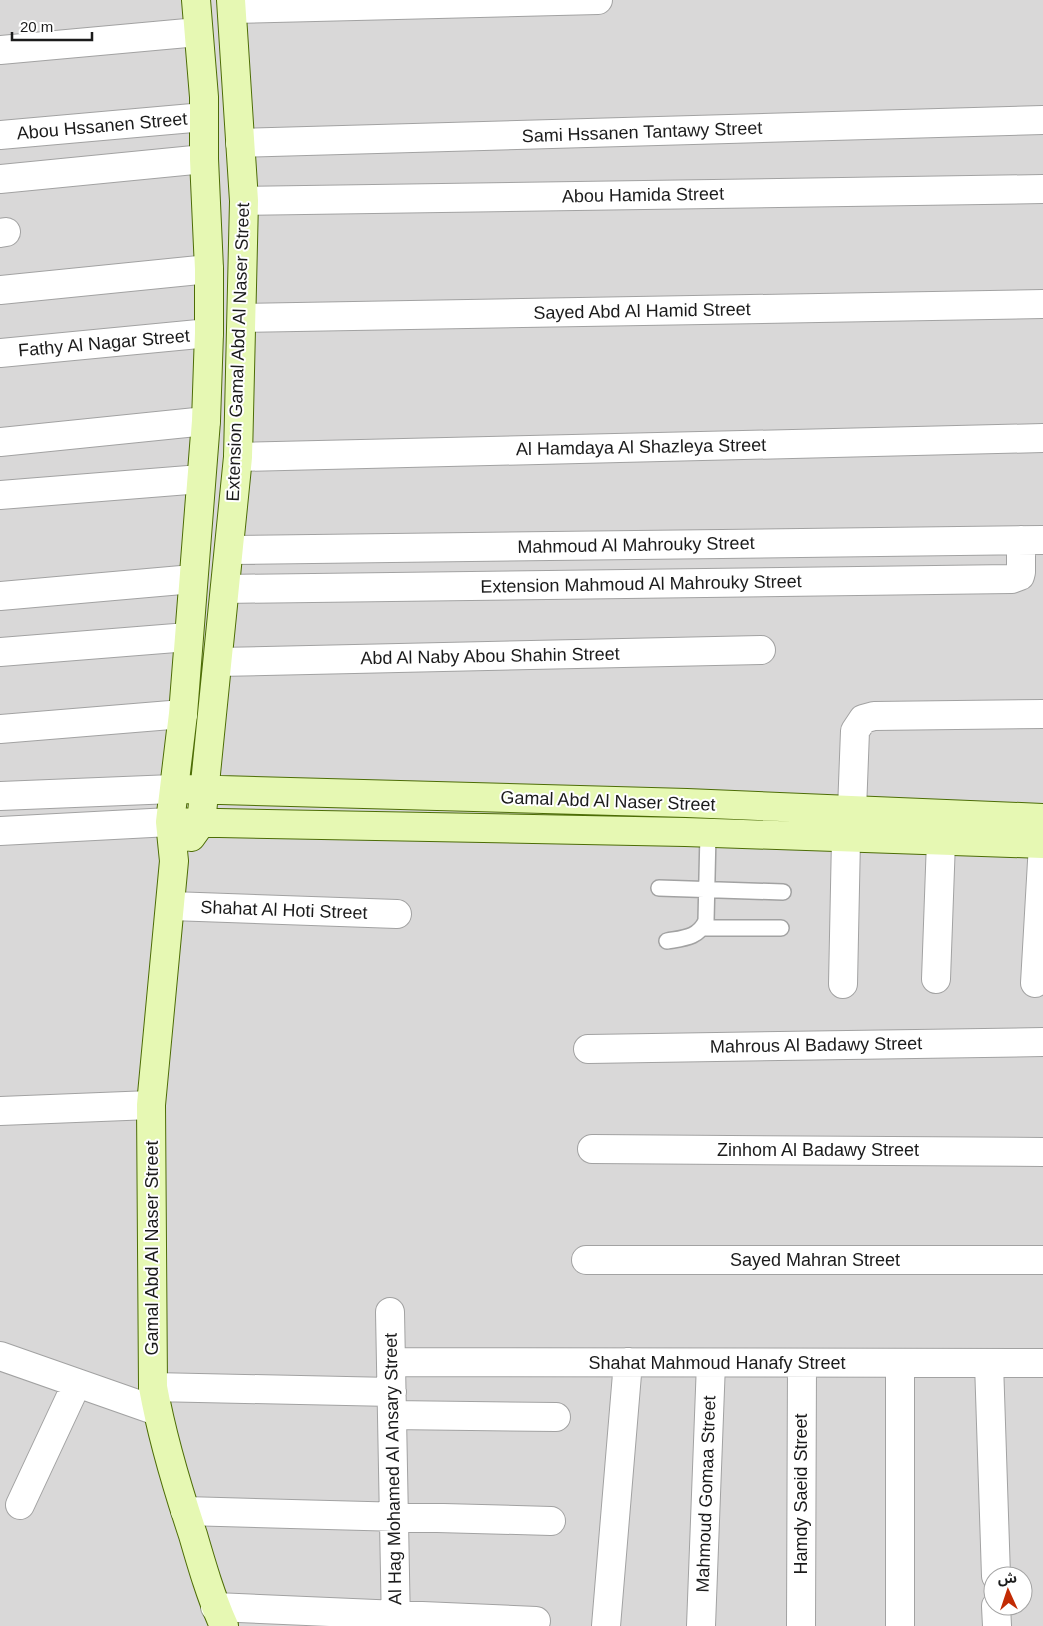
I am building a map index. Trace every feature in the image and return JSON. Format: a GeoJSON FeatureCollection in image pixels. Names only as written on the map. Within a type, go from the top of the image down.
{"type":"FeatureCollection","features":[{"type":"Feature","properties":{"kind":"street","name":"Extension Gamal Abd Al Naser Street"},"geometry":{"type":"LineString","coordinates":[[170,822],[183,714],[206,421],[209,333],[204,117],[196,0]]}},
{"type":"Feature","properties":{"kind":"street"},"geometry":{"type":"LineString","coordinates":[[232,4],[598,0]]}},
{"type":"Feature","properties":{"kind":"street","name":"Extension Gamal Abd Al Naser Street"},"geometry":{"type":"LineString","coordinates":[[200,823],[238,457],[244,201],[232,4]]}},
{"type":"Feature","properties":{"kind":"street"},"geometry":{"type":"LineString","coordinates":[[0,50],[198,32]]}},
{"type":"Feature","properties":{"kind":"street","name":"Abou Hssanen Street"},"geometry":{"type":"LineString","coordinates":[[0,135],[204,117]]}},
{"type":"Feature","properties":{"kind":"street","name":"Sami Hssanen Tantawy Street"},"geometry":{"type":"LineString","coordinates":[[240,143],[1043,120]]}},
{"type":"Feature","properties":{"kind":"street"},"geometry":{"type":"LineString","coordinates":[[0,178],[204,159]]}},
{"type":"Feature","properties":{"kind":"street","name":"Abou Hamida Street"},"geometry":{"type":"LineString","coordinates":[[244,201],[1043,189]]}},
{"type":"Feature","properties":{"kind":"street"},"geometry":{"type":"LineString","coordinates":[[0,290],[209,269]]}},
{"type":"Feature","properties":{"kind":"street","name":"Sayed Abd Al Hamid Street"},"geometry":{"type":"LineString","coordinates":[[242,318],[1043,304]]}},
{"type":"Feature","properties":{"kind":"street","name":"Fathy Al Nagar Street"},"geometry":{"type":"LineString","coordinates":[[0,353],[209,333]]}},
{"type":"Feature","properties":{"kind":"street"},"geometry":{"type":"LineString","coordinates":[[0,442],[206,421]]}},
{"type":"Feature","properties":{"kind":"street","name":"Al Hamdaya Al Shazleya Street"},"geometry":{"type":"LineString","coordinates":[[238,457],[1043,438]]}},
{"type":"Feature","properties":{"kind":"street"},"geometry":{"type":"LineString","coordinates":[[0,496],[201,479]]}},
{"type":"Feature","properties":{"kind":"street","name":"Mahmoud Al Mahrouky Street"},"geometry":{"type":"LineString","coordinates":[[229,550],[1032,540]]}},
{"type":"Feature","properties":{"kind":"street","name":"Extension Mahmoud Al Mahrouky Street"},"geometry":{"type":"LineString","coordinates":[[225,589],[1012,579],[1020,576],[1032,540]]}},
{"type":"Feature","properties":{"kind":"street"},"geometry":{"type":"LineString","coordinates":[[0,596],[193,579]]}},
{"type":"Feature","properties":{"kind":"street"},"geometry":{"type":"LineString","coordinates":[[0,652],[188,637]]}},
{"type":"Feature","properties":{"kind":"street","name":"Abd Al Naby Abou Shahin Street"},"geometry":{"type":"LineString","coordinates":[[218,662],[761,650]]}},
{"type":"Feature","properties":{"kind":"street"},"geometry":{"type":"LineString","coordinates":[[0,729],[183,714]]}},
{"type":"Feature","properties":{"kind":"street"},"geometry":{"type":"LineString","coordinates":[[852,810],[855,731],[863,719],[874,716],[1043,714]]}},
{"type":"Feature","properties":{"kind":"street"},"geometry":{"type":"LineString","coordinates":[[0,796],[173,789]]}},
{"type":"Feature","properties":{"kind":"street","name":"Gamal Abd Al Naser Street"},"geometry":{"type":"LineString","coordinates":[[173,789],[687,803],[1043,818]]}},
{"type":"Feature","properties":{"kind":"street"},"geometry":{"type":"LineString","coordinates":[[687,803],[696,832]]}},
{"type":"Feature","properties":{"kind":"street"},"geometry":{"type":"LineString","coordinates":[[0,831],[170,822]]}},
{"type":"Feature","properties":{"kind":"street","name":"Gamal Abd Al Naser Street"},"geometry":{"type":"LineString","coordinates":[[220,1616],[185,1511],[155,1399],[151,1105],[171,906],[174,861],[170,822],[696,832],[846,839],[1043,844]]}},
{"type":"Feature","properties":{"kind":"street"},"geometry":{"type":"LineString","coordinates":[[174,861],[200,823]]}},
{"type":"Feature","properties":{"kind":"street"},"geometry":{"type":"LineString","coordinates":[[843,984],[846,839]]}},
{"type":"Feature","properties":{"kind":"street"},"geometry":{"type":"LineString","coordinates":[[936,979],[941,841]]}},
{"type":"Feature","properties":{"kind":"street"},"geometry":{"type":"LineString","coordinates":[[1036,983],[1043,844]]}},
{"type":"Feature","properties":{"kind":"street","name":"Shahat Al Hoti Street"},"geometry":{"type":"LineString","coordinates":[[171,906],[397,914]]}},
{"type":"Feature","properties":{"kind":"street","name":"Mahrous Al Badawy Street"},"geometry":{"type":"LineString","coordinates":[[588,1049],[1043,1042]]}},
{"type":"Feature","properties":{"kind":"street"},"geometry":{"type":"LineString","coordinates":[[0,1111],[151,1105]]}},
{"type":"Feature","properties":{"kind":"street","name":"Zinhom Al Badawy Street"},"geometry":{"type":"LineString","coordinates":[[592,1149],[1043,1152]]}},
{"type":"Feature","properties":{"kind":"street","name":"Sayed Mahran Street"},"geometry":{"type":"LineString","coordinates":[[586,1260],[1043,1260]]}},
{"type":"Feature","properties":{"kind":"street","name":"Al Hag Mohamed Al Ansary Street"},"geometry":{"type":"LineString","coordinates":[[390,1312],[396,1621]]}},
{"type":"Feature","properties":{"kind":"street"},"geometry":{"type":"LineString","coordinates":[[0,1356],[77,1383],[155,1399],[392,1404],[556,1417]]}},
{"type":"Feature","properties":{"kind":"street","name":"Shahat Mahmoud Hanafy Street"},"geometry":{"type":"LineString","coordinates":[[391,1362],[1043,1363]]}},
{"type":"Feature","properties":{"kind":"street"},"geometry":{"type":"LineString","coordinates":[[606,1626],[628,1362]]}},
{"type":"Feature","properties":{"kind":"street","name":"Mahmoud Gomaa Street"},"geometry":{"type":"LineString","coordinates":[[701,1626],[711,1363]]}},
{"type":"Feature","properties":{"kind":"street","name":"Hamdy Saeid Street"},"geometry":{"type":"LineString","coordinates":[[801,1626],[802,1363]]}},
{"type":"Feature","properties":{"kind":"street"},"geometry":{"type":"LineString","coordinates":[[900,1363],[900,1626]]}},
{"type":"Feature","properties":{"kind":"street"},"geometry":{"type":"LineString","coordinates":[[989,1363],[996,1566]]}},
{"type":"Feature","properties":{"kind":"street"},"geometry":{"type":"LineString","coordinates":[[20,1505],[77,1383]]}},
{"type":"Feature","properties":{"kind":"street"},"geometry":{"type":"LineString","coordinates":[[185,1511],[551,1521]]}},
{"type":"Feature","properties":{"kind":"street"},"geometry":{"type":"LineString","coordinates":[[220,1616],[396,1621],[536,1621]]}},
{"type":"Feature","properties":{"kind":"lane"},"geometry":{"type":"LineString","coordinates":[[667,941],[691,937],[703,928],[708,914],[708,889],[696,832]]}},
{"type":"Feature","properties":{"kind":"lane"},"geometry":{"type":"LineString","coordinates":[[659,888],[783,892]]}},
{"type":"Feature","properties":{"kind":"lane"},"geometry":{"type":"LineString","coordinates":[[703,928],[781,928]]}},
{"type":"Feature","properties":{"kind":"shaded area"},"geometry":{"type":"Polygon","coordinates":[[[0,0],[1043,0],[1043,1626],[0,1626],[0,0]]]}}]}
